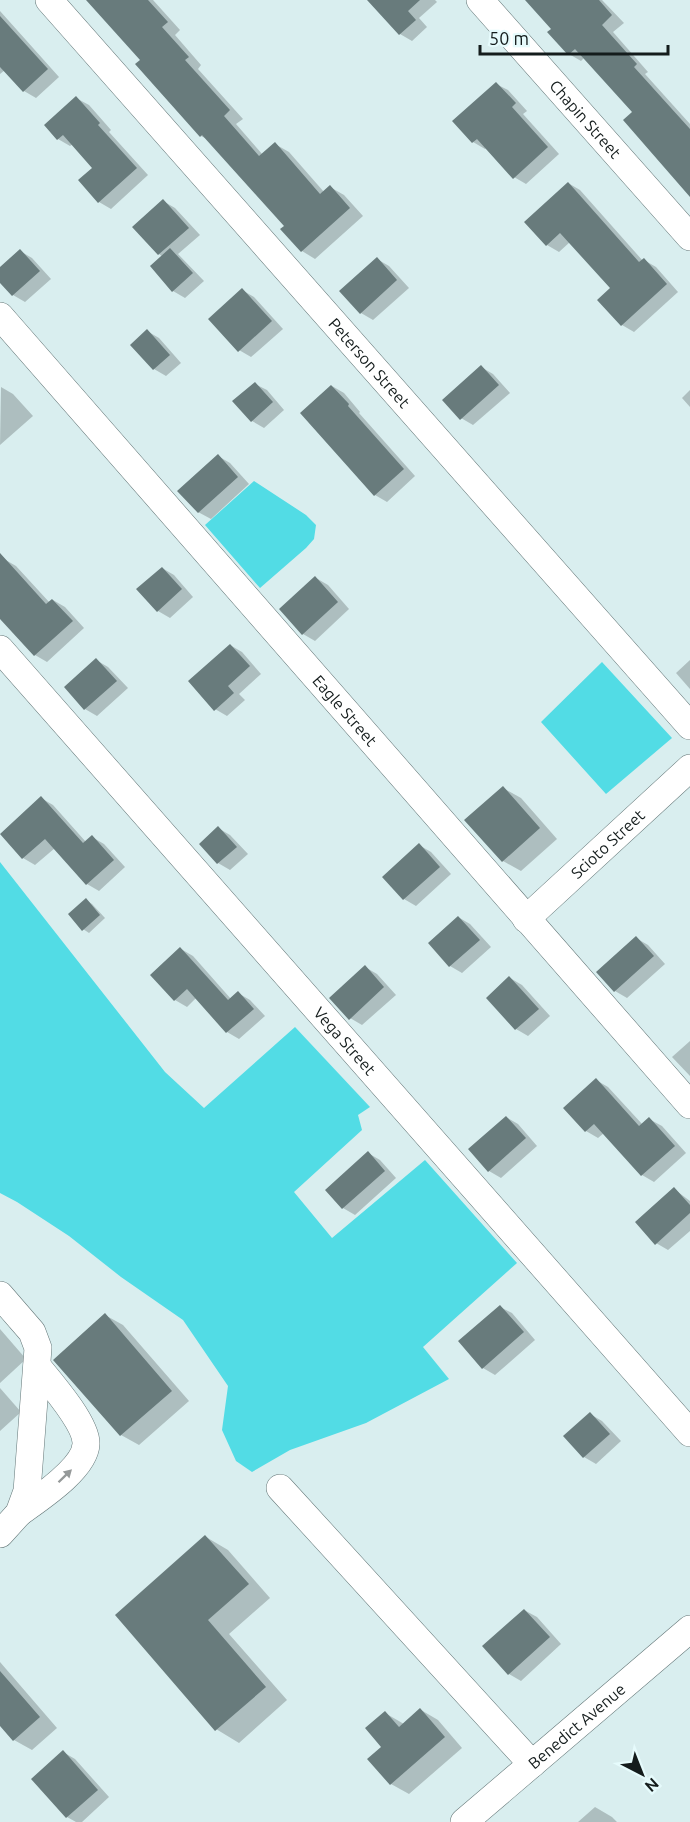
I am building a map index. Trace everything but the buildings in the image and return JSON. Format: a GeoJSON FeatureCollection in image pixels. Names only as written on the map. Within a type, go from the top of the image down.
{"type":"FeatureCollection","features":[{"type":"Feature","properties":{"kind":"street","name":"Peterson Street"},"geometry":{"type":"LineString","coordinates":[[49,0],[690,726]]}},
{"type":"Feature","properties":{"kind":"street","name":"Chapin Street"},"geometry":{"type":"LineString","coordinates":[[480,0],[690,237]]}},
{"type":"Feature","properties":{"kind":"street","name":"Eagle Street"},"geometry":{"type":"LineString","coordinates":[[0,316],[690,1105]]}},
{"type":"Feature","properties":{"kind":"street","name":"Vega Street"},"geometry":{"type":"LineString","coordinates":[[0,649],[690,1432]]}},
{"type":"Feature","properties":{"kind":"street","name":"Scioto Street"},"geometry":{"type":"LineString","coordinates":[[526,919],[690,768]]}},
{"type":"Feature","properties":{"kind":"street"},"geometry":{"type":"LineString","coordinates":[[0,1295],[32,1332],[38,1348],[27,1491],[19,1512]]}},
{"type":"Feature","properties":{"kind":"street"},"geometry":{"type":"LineString","coordinates":[[0,1534],[19,1512],[68,1473],[82,1458],[86,1444],[83,1429],[60,1394],[37,1366]]}},
{"type":"Feature","properties":{"kind":"street"},"geometry":{"type":"LineString","coordinates":[[280,1488],[532,1764]]}},
{"type":"Feature","properties":{"kind":"street","name":"Benedict Avenue"},"geometry":{"type":"LineString","coordinates":[[465,1822],[690,1629]]}},
{"type":"Feature","properties":{"kind":"shaded area"},"geometry":{"type":"Polygon","coordinates":[[[254,481],[306,515],[316,525],[314,539],[306,548],[260,588],[205,525],[254,481]]]}},
{"type":"Feature","properties":{"kind":"shaded area"},"geometry":{"type":"Polygon","coordinates":[[[602,662],[672,738],[606,794],[541,722],[602,662]]]}},
{"type":"Feature","properties":{"kind":"shaded area"},"geometry":{"type":"Polygon","coordinates":[[[0,862],[165,1072],[204,1108],[295,1027],[370,1107],[358,1115],[362,1130],[294,1192],[332,1238],[425,1160],[517,1263],[423,1347],[449,1379],[366,1423],[290,1450],[252,1472],[236,1461],[222,1430],[228,1386],[183,1320],[121,1277],[69,1236],[0,1193],[0,862]]]}}]}
